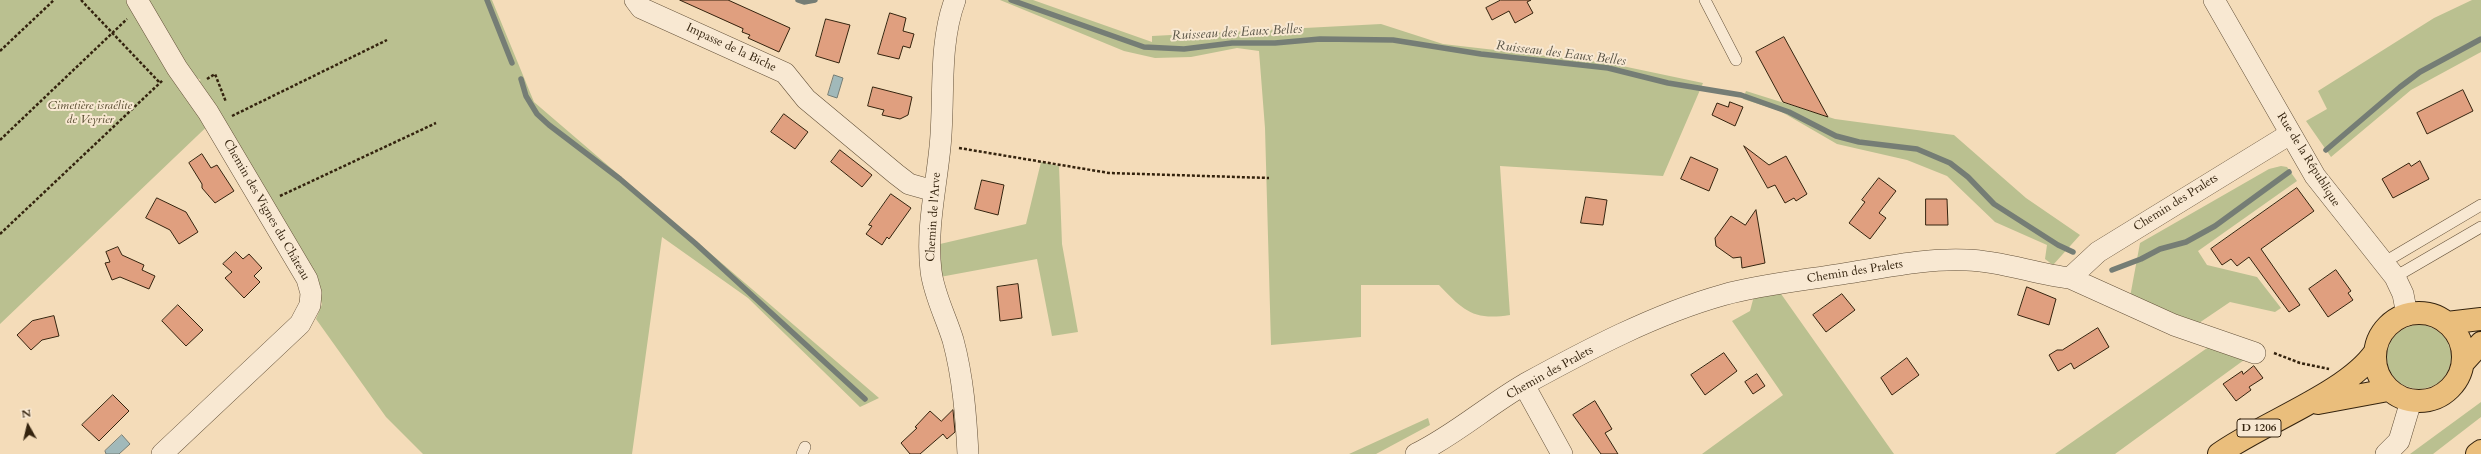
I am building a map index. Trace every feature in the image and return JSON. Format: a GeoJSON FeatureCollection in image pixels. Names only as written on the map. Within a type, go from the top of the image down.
{"type":"FeatureCollection","features":[{"type":"Feature","properties":{"kind":"main road"},"geometry":{"type":"LineString","coordinates":[[2407,314],[2428,314],[2447,323],[2460,340],[2463,351],[2463,363],[2457,380],[2445,393],[2429,401],[2411,401],[2397,396],[2388,390],[2377,373],[2375,352],[2377,342],[2385,328],[2393,321],[2407,314]]}},
{"type":"Feature","properties":{"kind":"main road"},"geometry":{"type":"LineString","coordinates":[[2447,323],[2481,318]]}},
{"type":"Feature","properties":{"kind":"main road"},"geometry":{"type":"LineString","coordinates":[[2463,363],[2481,343]]}},
{"type":"Feature","properties":{"kind":"main road","name":"D 1206"},"geometry":{"type":"LineString","coordinates":[[2219,454],[2255,431],[2302,407],[2352,375],[2366,364],[2375,352]]}},
{"type":"Feature","properties":{"kind":"main road","name":"D 1206"},"geometry":{"type":"LineString","coordinates":[[2302,407],[2388,390]]}},
{"type":"Feature","properties":{"kind":"main road"},"geometry":{"type":"LineString","coordinates":[[2477,454],[2481,451]]}},
{"type":"Feature","properties":{"kind":"street","name":"Impasse de la Biche"},"geometry":{"type":"LineString","coordinates":[[634,0],[641,8],[785,73],[806,99],[896,174],[909,184],[934,191]]}},
{"type":"Feature","properties":{"kind":"street","name":"Chemin de l'Arve"},"geometry":{"type":"LineString","coordinates":[[955,0],[945,48],[940,147],[934,191],[931,270],[957,360],[962,390],[968,454]]}},
{"type":"Feature","properties":{"kind":"street","name":"Rue de la République"},"geometry":{"type":"LineString","coordinates":[[2214,0],[2290,134],[2333,201],[2389,270],[2403,294],[2407,314]]}},
{"type":"Feature","properties":{"kind":"street","name":"Chemin des Vignes du Château"},"geometry":{"type":"LineString","coordinates":[[134,8],[270,216],[307,279],[311,293],[309,310],[300,324],[162,454]]}},
{"type":"Feature","properties":{"kind":"street","name":"Chemin des Pralets"},"geometry":{"type":"LineString","coordinates":[[1416,454],[1459,430],[1524,385],[1651,322],[1726,294],[1896,265],[1937,261],[1966,260],[1995,262],[2045,275],[2070,278],[2098,252],[2290,134]]}},
{"type":"Feature","properties":{"kind":"street"},"geometry":{"type":"LineString","coordinates":[[2070,278],[2174,325],[2255,353]]}},
{"type":"Feature","properties":{"kind":"street"},"geometry":{"type":"LineString","coordinates":[[1524,385],[1562,454]]}},
{"type":"Feature","properties":{"kind":"street"},"geometry":{"type":"LineString","coordinates":[[2386,454],[2399,441],[2411,401]]}},
{"type":"Feature","properties":{"kind":"lane"},"geometry":{"type":"LineString","coordinates":[[1705,0],[1736,60]]}},
{"type":"Feature","properties":{"kind":"lane"},"geometry":{"type":"LineString","coordinates":[[2389,270],[2481,205]]}},
{"type":"Feature","properties":{"kind":"lane"},"geometry":{"type":"LineString","coordinates":[[2389,270],[2481,227]]}},
{"type":"Feature","properties":{"kind":"path"},"geometry":{"type":"LineString","coordinates":[[0,51],[54,0]]}},
{"type":"Feature","properties":{"kind":"path"},"geometry":{"type":"LineString","coordinates":[[81,0],[160,83]]}},
{"type":"Feature","properties":{"kind":"path"},"geometry":{"type":"LineString","coordinates":[[0,140],[112,33],[134,8]]}},
{"type":"Feature","properties":{"kind":"path"},"geometry":{"type":"LineString","coordinates":[[232,116],[387,40]]}},
{"type":"Feature","properties":{"kind":"path"},"geometry":{"type":"LineString","coordinates":[[209,78],[215,74],[228,106]]}},
{"type":"Feature","properties":{"kind":"path"},"geometry":{"type":"LineString","coordinates":[[0,234],[165,78]]}},
{"type":"Feature","properties":{"kind":"path"},"geometry":{"type":"LineString","coordinates":[[230,111],[236,122]]}},
{"type":"Feature","properties":{"kind":"path"},"geometry":{"type":"LineString","coordinates":[[275,190],[279,197],[436,123]]}},
{"type":"Feature","properties":{"kind":"path"},"geometry":{"type":"LineString","coordinates":[[940,147],[967,149],[1108,173],[1269,178]]}},
{"type":"Feature","properties":{"kind":"path"},"geometry":{"type":"LineString","coordinates":[[2255,353],[2266,350],[2300,363],[2352,375]]}},
{"type":"Feature","properties":{"kind":"green space","name":"Cimetière israélite de Veyrier"},"geometry":{"type":"Polygon","coordinates":[[[0,0],[128,0],[182,89],[201,80],[190,74],[144,0],[492,0],[534,102],[879,398],[860,407],[748,298],[662,237],[632,454],[423,454],[386,417],[316,319],[322,304],[311,268],[218,116],[0,324],[0,0]]]}},
{"type":"Feature","properties":{"kind":"green space"},"geometry":{"type":"Polygon","coordinates":[[[1000,0],[1033,0],[1152,42],[1152,36],[1381,24],[1443,44],[1608,63],[1703,83],[1663,176],[1500,166],[1510,315],[1487,316],[1470,312],[1455,301],[1439,285],[1361,285],[1361,337],[1271,345],[1265,128],[1259,51],[1237,48],[1191,57],[1155,58],[1124,51],[1000,0]]]}},
{"type":"Feature","properties":{"kind":"green space"},"geometry":{"type":"Polygon","coordinates":[[[2472,0],[2481,0],[2481,52],[2411,90],[2331,157],[2306,121],[2327,109],[2318,91],[2434,18],[2472,0]]]}},
{"type":"Feature","properties":{"kind":"green space"},"geometry":{"type":"Polygon","coordinates":[[[1746,91],[1835,119],[1954,135],[2026,198],[2080,235],[2053,265],[2045,259],[2047,245],[1995,222],[1947,176],[1907,160],[1837,144],[1780,111],[1743,99],[1746,91]]]}},
{"type":"Feature","properties":{"kind":"green space"},"geometry":{"type":"Polygon","coordinates":[[[1041,162],[1059,166],[1062,244],[1078,332],[1052,336],[1037,259],[940,277],[940,244],[1026,224],[1041,162]]]}},
{"type":"Feature","properties":{"kind":"green space"},"geometry":{"type":"Polygon","coordinates":[[[2281,166],[2287,167],[2297,181],[2198,251],[2207,265],[2257,277],[2281,308],[2275,312],[2230,302],[2199,323],[2130,297],[2140,243],[2269,169],[2281,166]]]}},
{"type":"Feature","properties":{"kind":"green space"},"geometry":{"type":"Polygon","coordinates":[[[1779,291],[1894,454],[1702,454],[1783,395],[1732,321],[1750,311],[1754,296],[1779,291]]]}},
{"type":"Feature","properties":{"kind":"green space"},"geometry":{"type":"Polygon","coordinates":[[[2413,325],[2425,325],[2442,334],[2449,345],[2451,357],[2449,369],[2442,380],[2425,389],[2413,389],[2401,384],[2392,375],[2387,363],[2387,351],[2392,339],[2401,330],[2413,325]]]}},
{"type":"Feature","properties":{"kind":"green space"},"geometry":{"type":"Polygon","coordinates":[[[2210,346],[2244,360],[2115,454],[2055,454],[2210,346]]]}},
{"type":"Feature","properties":{"kind":"green space"},"geometry":{"type":"Polygon","coordinates":[[[2481,402],[2481,417],[2433,454],[2410,454],[2481,402]]]}},
{"type":"Feature","properties":{"kind":"green space"},"geometry":{"type":"Polygon","coordinates":[[[1428,418],[1430,425],[1376,454],[1349,454],[1428,418]]]}},
{"type":"Feature","properties":{"kind":"water"},"geometry":{"type":"Polygon","coordinates":[[[834,75],[843,78],[837,98],[828,95],[834,75]]]}},
{"type":"Feature","properties":{"kind":"water"},"geometry":{"type":"Polygon","coordinates":[[[122,435],[130,444],[119,454],[106,454],[105,451],[122,435]]]}},
{"type":"Feature","properties":{"kind":"building"},"geometry":{"type":"Polygon","coordinates":[[[680,0],[728,0],[790,28],[779,52],[748,38],[750,35],[742,32],[743,29],[680,0]]]}},
{"type":"Feature","properties":{"kind":"building"},"geometry":{"type":"Polygon","coordinates":[[[1501,0],[1531,0],[1527,2],[1533,13],[1515,23],[1509,11],[1492,20],[1486,8],[1501,0]]]}},
{"type":"Feature","properties":{"kind":"building"},"geometry":{"type":"Polygon","coordinates":[[[890,13],[906,18],[903,31],[914,34],[910,48],[903,46],[899,59],[878,54],[890,13]]]}},
{"type":"Feature","properties":{"kind":"building"},"geometry":{"type":"Polygon","coordinates":[[[826,19],[850,25],[839,63],[816,56],[826,19]]]}},
{"type":"Feature","properties":{"kind":"building"},"geometry":{"type":"Polygon","coordinates":[[[1784,37],[1828,117],[1783,102],[1756,52],[1784,37]]]}},
{"type":"Feature","properties":{"kind":"building"},"geometry":{"type":"Polygon","coordinates":[[[873,87],[912,97],[908,115],[900,119],[882,115],[884,110],[868,106],[873,87]]]}},
{"type":"Feature","properties":{"kind":"building"},"geometry":{"type":"Polygon","coordinates":[[[2463,90],[2473,111],[2427,134],[2417,113],[2463,90]]]}},
{"type":"Feature","properties":{"kind":"building"},"geometry":{"type":"Polygon","coordinates":[[[1730,102],[1743,107],[1735,126],[1712,115],[1717,103],[1728,107],[1730,102]]]}},
{"type":"Feature","properties":{"kind":"building"},"geometry":{"type":"Polygon","coordinates":[[[784,114],[808,132],[795,149],[771,132],[784,114]]]}},
{"type":"Feature","properties":{"kind":"building"},"geometry":{"type":"Polygon","coordinates":[[[1744,146],[1769,165],[1786,156],[1807,194],[1796,201],[1794,198],[1785,203],[1775,185],[1768,188],[1744,146]]]}},
{"type":"Feature","properties":{"kind":"building"},"geometry":{"type":"Polygon","coordinates":[[[840,150],[872,175],[862,187],[831,162],[840,150]]]}},
{"type":"Feature","properties":{"kind":"building"},"geometry":{"type":"Polygon","coordinates":[[[202,154],[211,168],[217,165],[234,191],[215,203],[202,188],[202,184],[189,163],[202,154]]]}},
{"type":"Feature","properties":{"kind":"building"},"geometry":{"type":"Polygon","coordinates":[[[1691,157],[1718,169],[1709,191],[1681,179],[1691,157]]]}},
{"type":"Feature","properties":{"kind":"building"},"geometry":{"type":"Polygon","coordinates":[[[2420,161],[2429,179],[2393,198],[2382,179],[2409,163],[2411,166],[2420,161]]]}},
{"type":"Feature","properties":{"kind":"building"},"geometry":{"type":"Polygon","coordinates":[[[1879,178],[1896,191],[1879,213],[1886,218],[1870,239],[1849,223],[1865,202],[1862,200],[1879,178]]]}},
{"type":"Feature","properties":{"kind":"building"},"geometry":{"type":"Polygon","coordinates":[[[982,180],[1004,185],[998,215],[975,209],[982,180]]]}},
{"type":"Feature","properties":{"kind":"building"},"geometry":{"type":"Polygon","coordinates":[[[2297,188],[2314,211],[2261,249],[2300,305],[2289,312],[2249,257],[2237,266],[2231,259],[2222,265],[2211,249],[2297,188]]]}},
{"type":"Feature","properties":{"kind":"building"},"geometry":{"type":"Polygon","coordinates":[[[891,194],[911,208],[889,239],[887,237],[882,245],[866,234],[872,226],[869,225],[891,194]]]}},
{"type":"Feature","properties":{"kind":"building"},"geometry":{"type":"Polygon","coordinates":[[[1586,197],[1607,200],[1603,225],[1581,223],[1586,197]]]}},
{"type":"Feature","properties":{"kind":"building"},"geometry":{"type":"Polygon","coordinates":[[[157,198],[186,212],[198,232],[179,244],[170,230],[146,218],[157,198]]]}},
{"type":"Feature","properties":{"kind":"building"},"geometry":{"type":"Polygon","coordinates":[[[1926,199],[1947,199],[1948,225],[1926,225],[1926,199]]]}},
{"type":"Feature","properties":{"kind":"building"},"geometry":{"type":"Polygon","coordinates":[[[1756,210],[1765,263],[1742,268],[1741,257],[1733,258],[1716,246],[1715,238],[1731,216],[1745,225],[1756,210]]]}},
{"type":"Feature","properties":{"kind":"building"},"geometry":{"type":"Polygon","coordinates":[[[118,247],[122,255],[144,265],[142,270],[155,276],[149,289],[120,277],[112,280],[105,263],[110,262],[106,252],[118,247]]]}},
{"type":"Feature","properties":{"kind":"building"},"geometry":{"type":"Polygon","coordinates":[[[236,252],[243,259],[249,254],[262,268],[254,276],[260,282],[244,298],[225,278],[232,272],[223,264],[236,252]]]}},
{"type":"Feature","properties":{"kind":"building"},"geometry":{"type":"Polygon","coordinates":[[[2336,270],[2351,291],[2348,293],[2353,300],[2328,317],[2309,289],[2336,270]]]}},
{"type":"Feature","properties":{"kind":"building"},"geometry":{"type":"Polygon","coordinates":[[[1018,284],[1022,318],[1000,321],[997,287],[1018,284]]]}},
{"type":"Feature","properties":{"kind":"building"},"geometry":{"type":"Polygon","coordinates":[[[2027,287],[2056,299],[2049,325],[2018,315],[2027,287]]]}},
{"type":"Feature","properties":{"kind":"building"},"geometry":{"type":"Polygon","coordinates":[[[1842,294],[1855,310],[1826,332],[1813,315],[1842,294]]]}},
{"type":"Feature","properties":{"kind":"building"},"geometry":{"type":"Polygon","coordinates":[[[178,305],[203,330],[186,346],[162,321],[178,305]]]}},
{"type":"Feature","properties":{"kind":"building"},"geometry":{"type":"Polygon","coordinates":[[[54,316],[59,336],[42,340],[31,350],[17,335],[32,321],[54,316]]]}},
{"type":"Feature","properties":{"kind":"building"},"geometry":{"type":"Polygon","coordinates":[[[2098,328],[2109,347],[2074,369],[2071,363],[2058,371],[2049,355],[2057,350],[2062,350],[2098,328]]]}},
{"type":"Feature","properties":{"kind":"building"},"geometry":{"type":"Polygon","coordinates":[[[1724,353],[1737,371],[1705,395],[1691,375],[1724,353]]]}},
{"type":"Feature","properties":{"kind":"building"},"geometry":{"type":"Polygon","coordinates":[[[1907,358],[1919,375],[1892,395],[1881,378],[1907,358]]]}},
{"type":"Feature","properties":{"kind":"building"},"geometry":{"type":"Polygon","coordinates":[[[2254,366],[2263,378],[2249,387],[2251,390],[2236,401],[2223,384],[2242,371],[2243,374],[2254,366]]]}},
{"type":"Feature","properties":{"kind":"building"},"geometry":{"type":"Polygon","coordinates":[[[1757,374],[1765,386],[1753,394],[1745,382],[1757,374]]]}},
{"type":"Feature","properties":{"kind":"building"},"geometry":{"type":"Polygon","coordinates":[[[113,395],[129,411],[99,441],[82,425],[113,395]]]}},
{"type":"Feature","properties":{"kind":"building"},"geometry":{"type":"Polygon","coordinates":[[[1595,401],[1612,429],[1605,433],[1618,454],[1601,454],[1573,415],[1595,401]]]}},
{"type":"Feature","properties":{"kind":"building"},"geometry":{"type":"Polygon","coordinates":[[[953,410],[955,432],[947,439],[943,434],[920,454],[910,454],[901,443],[917,428],[915,427],[930,411],[941,421],[953,410]]]}},
{"type":"Feature","properties":{"kind":"waterway"},"geometry":{"type":"LineString","coordinates":[[487,0],[512,63]]}},
{"type":"Feature","properties":{"kind":"waterway","name":"Ruisseau des Eaux Belles"},"geometry":{"type":"LineString","coordinates":[[798,0],[804,2],[815,0]]}},
{"type":"Feature","properties":{"kind":"waterway","name":"Ruisseau des Eaux Belles"},"geometry":{"type":"LineString","coordinates":[[1011,0],[1144,47],[1184,49],[1232,43],[1275,43],[1320,39],[1393,40],[1481,54],[1608,68],[1668,83],[1741,95],[1789,112],[1836,136],[1859,142],[1917,149],[1950,163],[1968,177],[1994,204],[2058,245],[2073,252]]}},
{"type":"Feature","properties":{"kind":"waterway","name":"Ruisseau des Eaux Belles"},"geometry":{"type":"LineString","coordinates":[[2326,150],[2400,87],[2420,72],[2481,39]]}},
{"type":"Feature","properties":{"kind":"waterway"},"geometry":{"type":"LineString","coordinates":[[521,79],[526,96],[537,114],[549,125],[620,179],[695,243],[865,399]]}},
{"type":"Feature","properties":{"kind":"waterway","name":"Ruisseau des Eaux Belles"},"geometry":{"type":"LineString","coordinates":[[2112,270],[2141,259],[2160,249],[2186,242],[2215,226],[2289,172]]}}]}
